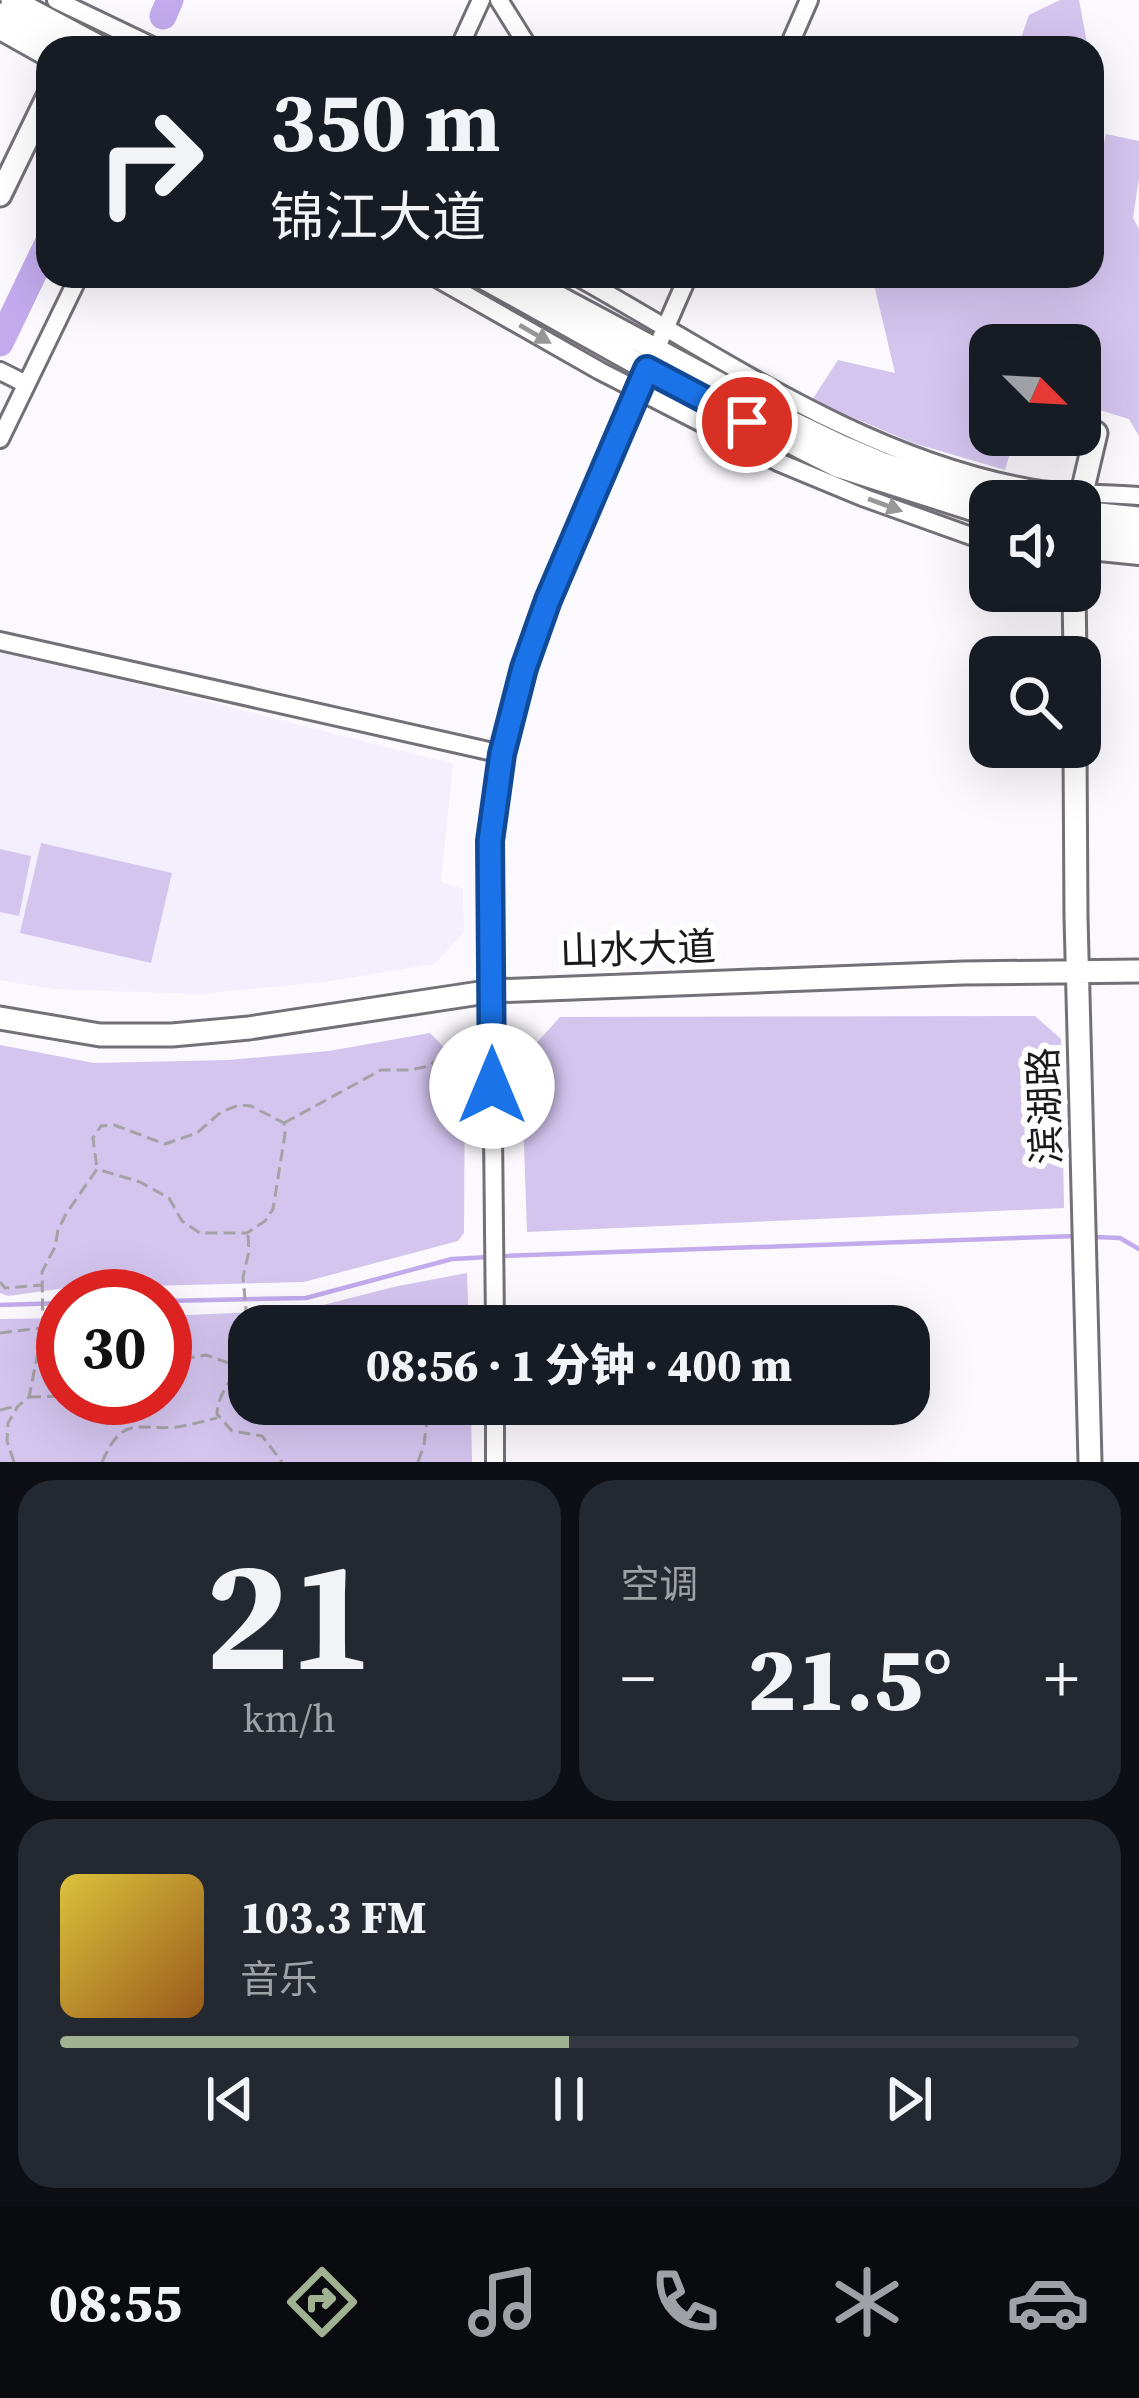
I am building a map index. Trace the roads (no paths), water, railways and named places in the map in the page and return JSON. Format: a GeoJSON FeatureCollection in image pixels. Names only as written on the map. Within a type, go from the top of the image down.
{"type":"FeatureCollection","features":[{"type":"Feature","properties":{"kind":"street"},"geometry":{"type":"LineString","coordinates":[[12,0],[59,36]]}},
{"type":"Feature","properties":{"kind":"street"},"geometry":{"type":"LineString","coordinates":[[56,0],[93,7],[138,36]]}},
{"type":"Feature","properties":{"kind":"street"},"geometry":{"type":"LineString","coordinates":[[464,36],[481,0]]}},
{"type":"Feature","properties":{"kind":"street"},"geometry":{"type":"LineString","coordinates":[[499,0],[522,36]]}},
{"type":"Feature","properties":{"kind":"street"},"geometry":{"type":"LineString","coordinates":[[793,36],[809,0]]}},
{"type":"Feature","properties":{"kind":"street"},"geometry":{"type":"LineString","coordinates":[[75,36],[93,7]]}},
{"type":"Feature","properties":{"kind":"street"},"geometry":{"type":"LineString","coordinates":[[0,14],[51,36]]}},
{"type":"Feature","properties":{"kind":"street"},"geometry":{"type":"LineString","coordinates":[[0,31],[36,51]]}},
{"type":"Feature","properties":{"kind":"street"},"geometry":{"type":"LineString","coordinates":[[0,195],[36,121]]}},
{"type":"Feature","properties":{"kind":"street"},"geometry":{"type":"LineString","coordinates":[[0,439],[13,378],[71,288]]}},
{"type":"Feature","properties":{"kind":"street"},"geometry":{"type":"LineString","coordinates":[[455,288],[600,371],[647,370],[793,423],[881,463],[969,491]]}},
{"type":"Feature","properties":{"kind":"street"},"geometry":{"type":"LineString","coordinates":[[501,288],[647,370],[837,466],[969,508]]}},
{"type":"Feature","properties":{"kind":"street"},"geometry":{"type":"LineString","coordinates":[[535,288],[795,469],[969,535]]}},
{"type":"Feature","properties":{"kind":"street"},"geometry":{"type":"LineString","coordinates":[[598,288],[810,408],[888,446],[998,480]]}},
{"type":"Feature","properties":{"kind":"street"},"geometry":{"type":"LineString","coordinates":[[495,1305],[490,841],[502,754],[548,600],[683,288]]}},
{"type":"Feature","properties":{"kind":"street"},"geometry":{"type":"LineString","coordinates":[[1101,500],[1139,496]]}},
{"type":"Feature","properties":{"kind":"street"},"geometry":{"type":"LineString","coordinates":[[1101,508],[1139,518]]}},
{"type":"Feature","properties":{"kind":"street"},"geometry":{"type":"LineString","coordinates":[[1101,535],[1139,539]]}},
{"type":"Feature","properties":{"kind":"street"},"geometry":{"type":"LineString","coordinates":[[1101,552],[1139,556]]}},
{"type":"Feature","properties":{"kind":"street"},"geometry":{"type":"LineString","coordinates":[[0,641],[502,754]]}},
{"type":"Feature","properties":{"kind":"street","name":"滨湖路"},"geometry":{"type":"LineString","coordinates":[[1075,768],[1090,1462]]}},
{"type":"Feature","properties":{"kind":"street","name":"山水大道"},"geometry":{"type":"LineString","coordinates":[[0,1018],[100,1035],[172,1035],[493,991],[1139,971]]}},
{"type":"Feature","properties":{"kind":"street"},"geometry":{"type":"LineString","coordinates":[[495,1425],[495,1462]]}},
{"type":"Feature","properties":{"kind":"waterway"},"geometry":{"type":"LineString","coordinates":[[163,16],[170,0]]}},
{"type":"Feature","properties":{"kind":"waterway"},"geometry":{"type":"LineString","coordinates":[[0,343],[36,268]]}},
{"type":"Feature","properties":{"kind":"waterway"},"geometry":{"type":"LineString","coordinates":[[500,1256],[1076,1236]]}},
{"type":"Feature","properties":{"kind":"waterway"},"geometry":{"type":"LineString","coordinates":[[1094,1237],[1120,1238],[1139,1249]]}},
{"type":"Feature","properties":{"kind":"waterway"},"geometry":{"type":"LineString","coordinates":[[192,1300],[306,1298],[452,1259],[489,1257]]}},
{"type":"Feature","properties":{"kind":"waterway"},"geometry":{"type":"LineString","coordinates":[[0,1305],[36,1304]]}}]}
